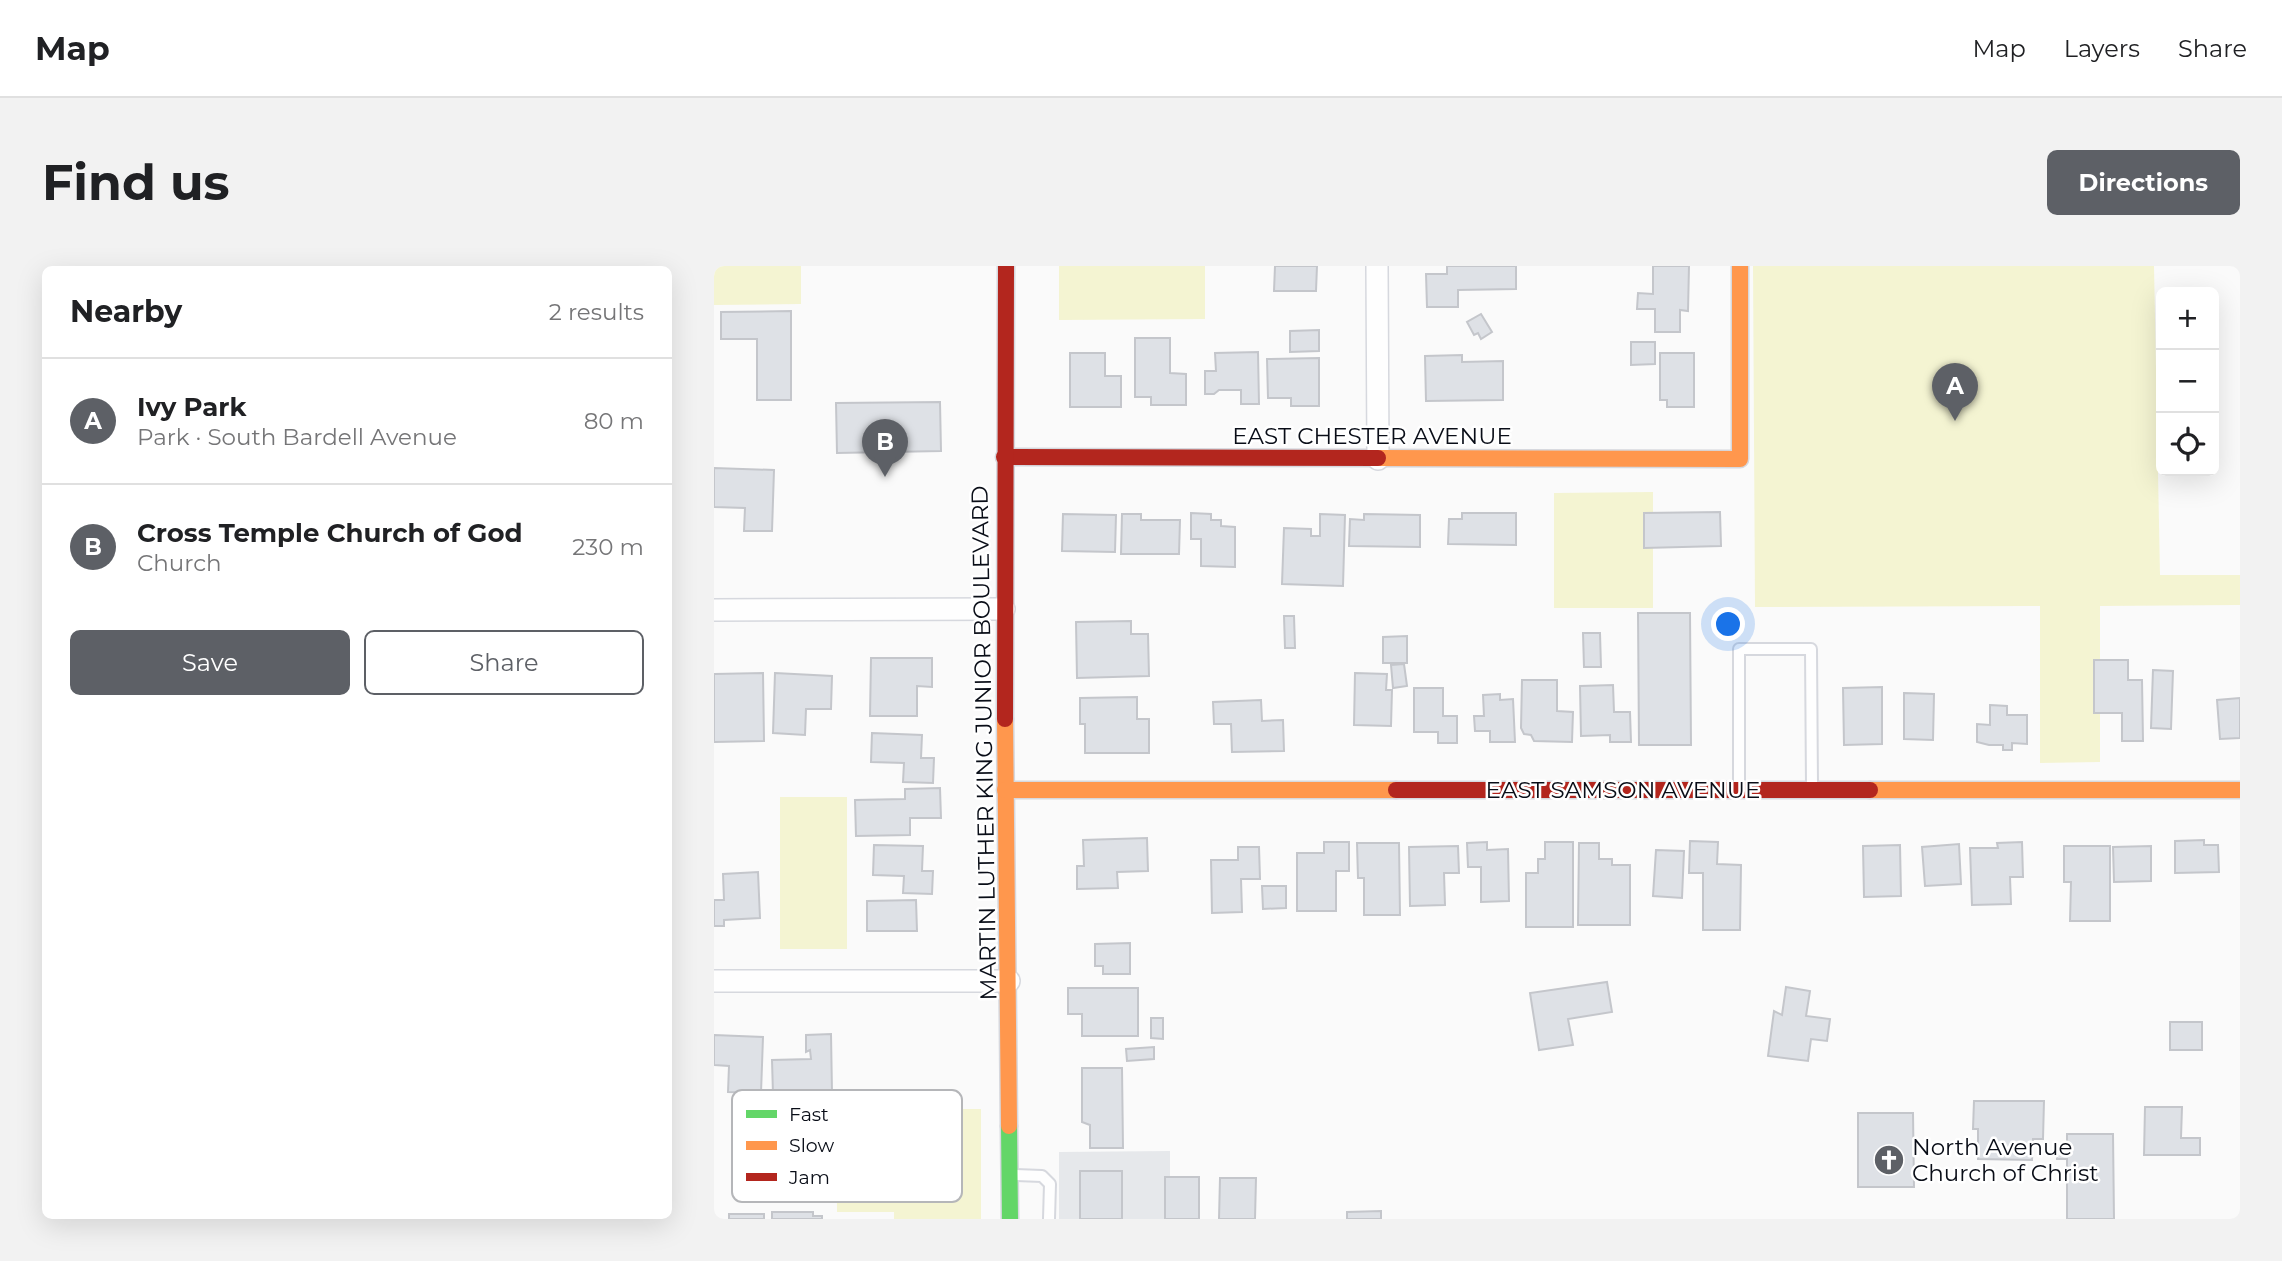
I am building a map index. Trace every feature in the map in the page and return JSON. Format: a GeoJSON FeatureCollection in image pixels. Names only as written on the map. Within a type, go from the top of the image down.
{"type":"FeatureCollection","features":[{"type":"Feature","properties":{"kind":"street","name":"MARTIN LUTHER KING JUNIOR BOULEVARD"},"geometry":{"type":"LineString","coordinates":[[1006,266],[1004,609],[1010,1219]]}},
{"type":"Feature","properties":{"kind":"street"},"geometry":{"type":"LineString","coordinates":[[1377,266],[1378,459]]}},
{"type":"Feature","properties":{"kind":"street","name":"EAST CHESTER AVENUE"},"geometry":{"type":"LineString","coordinates":[[1004,457],[1740,459],[1740,266]]}},
{"type":"Feature","properties":{"kind":"street"},"geometry":{"type":"LineString","coordinates":[[714,610],[1004,609]]}},
{"type":"Feature","properties":{"kind":"street","name":"EAST SAMSON AVENUE"},"geometry":{"type":"LineString","coordinates":[[1005,790],[2240,790]]}},
{"type":"Feature","properties":{"kind":"street"},"geometry":{"type":"LineString","coordinates":[[714,981],[1009,981]]}},
{"type":"Feature","properties":{"kind":"lane"},"geometry":{"type":"LineString","coordinates":[[1739,790],[1739,649],[1811,649],[1812,790]]}},
{"type":"Feature","properties":{"kind":"lane"},"geometry":{"type":"LineString","coordinates":[[1010,1175],[1042,1176],[1050,1184],[1049,1219]]}},
{"type":"Feature","properties":{"kind":"shaded area"},"geometry":{"type":"Polygon","coordinates":[[[1170,1151],[1170,1219],[1059,1219],[1059,1152],[1170,1151]]]}},
{"type":"Feature","properties":{"kind":"green space"},"geometry":{"type":"Polygon","coordinates":[[[714,266],[801,266],[801,304],[714,305],[714,266]]]}},
{"type":"Feature","properties":{"kind":"green space"},"geometry":{"type":"Polygon","coordinates":[[[1059,266],[1205,266],[1205,319],[1059,320],[1059,266]]]}},
{"type":"Feature","properties":{"kind":"green space"},"geometry":{"type":"Polygon","coordinates":[[[1753,266],[2154,266],[2160,575],[2240,575],[2240,605],[2100,606],[2100,762],[2040,763],[2040,606],[1755,607],[1753,266]]]}},
{"type":"Feature","properties":{"kind":"green space"},"geometry":{"type":"Polygon","coordinates":[[[1653,492],[1653,608],[1554,608],[1554,493],[1653,492]]]}},
{"type":"Feature","properties":{"kind":"green space"},"geometry":{"type":"Polygon","coordinates":[[[780,797],[847,797],[847,949],[780,949],[780,797]]]}},
{"type":"Feature","properties":{"kind":"green space"},"geometry":{"type":"Polygon","coordinates":[[[962,1109],[981,1109],[981,1219],[894,1219],[894,1212],[837,1212],[837,1202],[962,1202],[962,1109]]]}},
{"type":"Feature","properties":{"kind":"building"},"geometry":{"type":"Polygon","coordinates":[[[1275,266],[1317,266],[1316,291],[1274,291],[1275,266]]]}},
{"type":"Feature","properties":{"kind":"building"},"geometry":{"type":"Polygon","coordinates":[[[1447,266],[1516,266],[1516,289],[1458,290],[1458,307],[1427,307],[1426,274],[1447,274],[1447,266]]]}},
{"type":"Feature","properties":{"kind":"building"},"geometry":{"type":"Polygon","coordinates":[[[1653,266],[1689,266],[1688,311],[1680,310],[1680,332],[1655,332],[1655,309],[1637,309],[1638,293],[1653,294],[1653,266]]]}},
{"type":"Feature","properties":{"kind":"building"},"geometry":{"type":"Polygon","coordinates":[[[791,311],[791,400],[757,400],[757,339],[721,339],[721,312],[791,311]]]}},
{"type":"Feature","properties":{"kind":"building"},"geometry":{"type":"Polygon","coordinates":[[[1481,314],[1492,332],[1481,339],[1478,333],[1474,335],[1467,322],[1481,314]]]}},
{"type":"Feature","properties":{"kind":"building"},"geometry":{"type":"Polygon","coordinates":[[[1319,330],[1319,351],[1290,352],[1290,331],[1319,330]]]}},
{"type":"Feature","properties":{"kind":"building"},"geometry":{"type":"Polygon","coordinates":[[[1135,338],[1170,338],[1170,373],[1186,374],[1186,405],[1151,405],[1151,397],[1135,397],[1135,338]]]}},
{"type":"Feature","properties":{"kind":"building"},"geometry":{"type":"Polygon","coordinates":[[[1631,342],[1655,342],[1655,364],[1631,365],[1631,342]]]}},
{"type":"Feature","properties":{"kind":"building"},"geometry":{"type":"Polygon","coordinates":[[[1258,352],[1259,404],[1241,404],[1241,390],[1219,390],[1214,394],[1205,394],[1205,371],[1216,371],[1215,353],[1258,352]]]}},
{"type":"Feature","properties":{"kind":"building"},"geometry":{"type":"Polygon","coordinates":[[[1070,353],[1105,353],[1105,376],[1121,376],[1121,407],[1070,407],[1070,353]]]}},
{"type":"Feature","properties":{"kind":"building"},"geometry":{"type":"Polygon","coordinates":[[[1660,353],[1694,353],[1694,407],[1667,407],[1667,400],[1660,400],[1660,353]]]}},
{"type":"Feature","properties":{"kind":"building"},"geometry":{"type":"Polygon","coordinates":[[[1462,355],[1462,362],[1503,361],[1503,400],[1426,401],[1425,356],[1462,355]]]}},
{"type":"Feature","properties":{"kind":"building"},"geometry":{"type":"Polygon","coordinates":[[[1319,358],[1319,406],[1291,406],[1291,398],[1268,398],[1267,359],[1319,358]]]}},
{"type":"Feature","properties":{"kind":"building"},"geometry":{"type":"Polygon","coordinates":[[[940,402],[941,451],[837,453],[836,403],[940,402]]]}},
{"type":"Feature","properties":{"kind":"building"},"geometry":{"type":"Polygon","coordinates":[[[714,468],[774,470],[772,531],[744,531],[745,508],[714,507],[714,468]]]}},
{"type":"Feature","properties":{"kind":"building"},"geometry":{"type":"Polygon","coordinates":[[[1720,512],[1721,546],[1644,548],[1644,513],[1720,512]]]}},
{"type":"Feature","properties":{"kind":"building"},"geometry":{"type":"Polygon","coordinates":[[[1191,513],[1211,514],[1211,520],[1221,520],[1221,526],[1235,527],[1235,567],[1201,566],[1201,539],[1191,539],[1191,513]]]}},
{"type":"Feature","properties":{"kind":"building"},"geometry":{"type":"Polygon","coordinates":[[[1462,513],[1516,513],[1516,545],[1448,544],[1449,519],[1462,519],[1462,513]]]}},
{"type":"Feature","properties":{"kind":"building"},"geometry":{"type":"Polygon","coordinates":[[[1063,514],[1116,515],[1115,552],[1062,551],[1063,514]]]}},
{"type":"Feature","properties":{"kind":"building"},"geometry":{"type":"Polygon","coordinates":[[[1122,514],[1141,514],[1141,520],[1180,520],[1179,554],[1121,554],[1122,514]]]}},
{"type":"Feature","properties":{"kind":"building"},"geometry":{"type":"Polygon","coordinates":[[[1320,514],[1345,515],[1343,586],[1282,584],[1284,528],[1311,529],[1311,536],[1320,536],[1320,514]]]}},
{"type":"Feature","properties":{"kind":"building"},"geometry":{"type":"Polygon","coordinates":[[[1364,514],[1420,515],[1420,547],[1349,546],[1350,519],[1364,520],[1364,514]]]}},
{"type":"Feature","properties":{"kind":"building"},"geometry":{"type":"Polygon","coordinates":[[[1638,613],[1690,613],[1691,745],[1639,745],[1638,613]]]}},
{"type":"Feature","properties":{"kind":"building"},"geometry":{"type":"Polygon","coordinates":[[[1284,616],[1294,616],[1295,648],[1285,648],[1284,616]]]}},
{"type":"Feature","properties":{"kind":"building"},"geometry":{"type":"Polygon","coordinates":[[[1131,621],[1131,634],[1148,634],[1149,676],[1077,678],[1076,622],[1131,621]]]}},
{"type":"Feature","properties":{"kind":"building"},"geometry":{"type":"Polygon","coordinates":[[[1583,633],[1600,633],[1601,667],[1584,667],[1583,633]]]}},
{"type":"Feature","properties":{"kind":"building"},"geometry":{"type":"Polygon","coordinates":[[[1407,636],[1407,663],[1383,663],[1383,637],[1407,636]]]}},
{"type":"Feature","properties":{"kind":"building"},"geometry":{"type":"Polygon","coordinates":[[[871,658],[932,658],[932,687],[917,686],[917,716],[870,716],[871,658]]]}},
{"type":"Feature","properties":{"kind":"building"},"geometry":{"type":"Polygon","coordinates":[[[2094,660],[2128,660],[2128,680],[2142,680],[2143,741],[2122,741],[2122,713],[2094,713],[2094,660]]]}},
{"type":"Feature","properties":{"kind":"building"},"geometry":{"type":"Polygon","coordinates":[[[1404,664],[1407,686],[1393,688],[1391,665],[1404,664]]]}},
{"type":"Feature","properties":{"kind":"building"},"geometry":{"type":"Polygon","coordinates":[[[2153,670],[2173,671],[2171,729],[2151,728],[2153,670]]]}},
{"type":"Feature","properties":{"kind":"building"},"geometry":{"type":"Polygon","coordinates":[[[763,673],[764,741],[714,742],[714,674],[763,673]]]}},
{"type":"Feature","properties":{"kind":"building"},"geometry":{"type":"Polygon","coordinates":[[[775,673],[832,676],[831,709],[806,709],[805,735],[773,733],[775,673]]]}},
{"type":"Feature","properties":{"kind":"building"},"geometry":{"type":"Polygon","coordinates":[[[1355,673],[1387,674],[1386,690],[1392,690],[1391,726],[1354,725],[1355,673]]]}},
{"type":"Feature","properties":{"kind":"building"},"geometry":{"type":"Polygon","coordinates":[[[1522,680],[1557,680],[1557,711],[1573,712],[1572,742],[1534,741],[1531,735],[1524,734],[1521,728],[1522,680]]]}},
{"type":"Feature","properties":{"kind":"building"},"geometry":{"type":"Polygon","coordinates":[[[1613,685],[1614,712],[1630,712],[1631,742],[1610,742],[1610,735],[1581,736],[1580,686],[1613,685]]]}},
{"type":"Feature","properties":{"kind":"building"},"geometry":{"type":"Polygon","coordinates":[[[1882,687],[1882,744],[1844,745],[1843,688],[1882,687]]]}},
{"type":"Feature","properties":{"kind":"building"},"geometry":{"type":"Polygon","coordinates":[[[1414,688],[1443,688],[1443,716],[1457,716],[1457,743],[1438,743],[1438,732],[1414,732],[1414,688]]]}},
{"type":"Feature","properties":{"kind":"building"},"geometry":{"type":"Polygon","coordinates":[[[1904,693],[1934,694],[1933,740],[1904,739],[1904,693]]]}},
{"type":"Feature","properties":{"kind":"building"},"geometry":{"type":"Polygon","coordinates":[[[1500,694],[1500,700],[1513,699],[1515,742],[1490,742],[1490,731],[1475,731],[1474,716],[1484,716],[1483,695],[1500,694]]]}},
{"type":"Feature","properties":{"kind":"building"},"geometry":{"type":"Polygon","coordinates":[[[1137,697],[1137,719],[1149,719],[1149,753],[1085,753],[1085,724],[1080,724],[1080,698],[1137,697]]]}},
{"type":"Feature","properties":{"kind":"building"},"geometry":{"type":"Polygon","coordinates":[[[2240,698],[2240,738],[2220,739],[2217,700],[2240,698]]]}},
{"type":"Feature","properties":{"kind":"building"},"geometry":{"type":"Polygon","coordinates":[[[1261,700],[1262,721],[1283,720],[1284,751],[1232,752],[1231,724],[1214,724],[1213,702],[1261,700]]]}},
{"type":"Feature","properties":{"kind":"building"},"geometry":{"type":"Polygon","coordinates":[[[1990,705],[2007,706],[2007,715],[2027,715],[2027,744],[2012,743],[2012,750],[2003,750],[2003,745],[1977,742],[1977,724],[1990,725],[1990,705]]]}},
{"type":"Feature","properties":{"kind":"building"},"geometry":{"type":"Polygon","coordinates":[[[872,733],[922,735],[921,758],[934,758],[933,783],[903,782],[904,763],[871,762],[872,733]]]}},
{"type":"Feature","properties":{"kind":"building"},"geometry":{"type":"Polygon","coordinates":[[[940,788],[941,818],[910,818],[910,835],[856,836],[855,800],[905,799],[905,789],[940,788]]]}},
{"type":"Feature","properties":{"kind":"building"},"geometry":{"type":"Polygon","coordinates":[[[1147,838],[1148,871],[1117,872],[1118,888],[1077,889],[1077,866],[1084,866],[1083,840],[1147,838]]]}},
{"type":"Feature","properties":{"kind":"building"},"geometry":{"type":"Polygon","coordinates":[[[2204,840],[2204,845],[2218,845],[2219,872],[2175,873],[2175,841],[2204,840]]]}},
{"type":"Feature","properties":{"kind":"building"},"geometry":{"type":"Polygon","coordinates":[[[1690,841],[1718,842],[1717,864],[1741,865],[1740,930],[1703,930],[1703,873],[1689,873],[1690,841]]]}},
{"type":"Feature","properties":{"kind":"building"},"geometry":{"type":"Polygon","coordinates":[[[1324,842],[1349,842],[1349,871],[1336,871],[1336,911],[1297,911],[1297,853],[1324,853],[1324,842]]]}},
{"type":"Feature","properties":{"kind":"building"},"geometry":{"type":"Polygon","coordinates":[[[1487,842],[1487,850],[1508,849],[1509,901],[1481,902],[1481,867],[1468,867],[1467,843],[1487,842]]]}},
{"type":"Feature","properties":{"kind":"building"},"geometry":{"type":"Polygon","coordinates":[[[1545,842],[1573,842],[1573,927],[1526,927],[1526,873],[1538,873],[1538,859],[1545,859],[1545,842]]]}},
{"type":"Feature","properties":{"kind":"building"},"geometry":{"type":"Polygon","coordinates":[[[2022,842],[2023,877],[2010,877],[2011,904],[1972,905],[1970,848],[1998,848],[1997,843],[2022,842]]]}},
{"type":"Feature","properties":{"kind":"building"},"geometry":{"type":"Polygon","coordinates":[[[1357,843],[1399,843],[1400,915],[1364,915],[1364,878],[1358,878],[1357,843]]]}},
{"type":"Feature","properties":{"kind":"building"},"geometry":{"type":"Polygon","coordinates":[[[1579,843],[1599,843],[1599,859],[1612,859],[1612,865],[1630,865],[1630,925],[1578,925],[1579,843]]]}},
{"type":"Feature","properties":{"kind":"building"},"geometry":{"type":"Polygon","coordinates":[[[1959,844],[1961,884],[1925,886],[1922,847],[1959,844]]]}},
{"type":"Feature","properties":{"kind":"building"},"geometry":{"type":"Polygon","coordinates":[[[874,845],[923,846],[922,871],[933,871],[932,894],[903,893],[904,876],[873,875],[874,845]]]}},
{"type":"Feature","properties":{"kind":"building"},"geometry":{"type":"Polygon","coordinates":[[[1900,845],[1901,896],[1864,897],[1863,846],[1900,845]]]}},
{"type":"Feature","properties":{"kind":"building"},"geometry":{"type":"Polygon","coordinates":[[[1458,846],[1459,873],[1444,873],[1445,905],[1410,906],[1409,847],[1458,846]]]}},
{"type":"Feature","properties":{"kind":"building"},"geometry":{"type":"Polygon","coordinates":[[[2064,846],[2110,846],[2110,921],[2070,921],[2071,882],[2064,882],[2064,846]]]}},
{"type":"Feature","properties":{"kind":"building"},"geometry":{"type":"Polygon","coordinates":[[[2151,846],[2151,881],[2114,882],[2113,847],[2151,846]]]}},
{"type":"Feature","properties":{"kind":"building"},"geometry":{"type":"Polygon","coordinates":[[[1238,847],[1259,847],[1260,879],[1241,879],[1242,912],[1212,913],[1211,860],[1238,860],[1238,847]]]}},
{"type":"Feature","properties":{"kind":"building"},"geometry":{"type":"Polygon","coordinates":[[[1656,850],[1684,851],[1682,898],[1653,896],[1656,850]]]}},
{"type":"Feature","properties":{"kind":"building"},"geometry":{"type":"Polygon","coordinates":[[[758,872],[760,918],[724,920],[724,926],[714,926],[714,900],[724,900],[723,874],[758,872]]]}},
{"type":"Feature","properties":{"kind":"building"},"geometry":{"type":"Polygon","coordinates":[[[1262,886],[1286,886],[1286,908],[1263,909],[1262,886]]]}},
{"type":"Feature","properties":{"kind":"building"},"geometry":{"type":"Polygon","coordinates":[[[916,900],[917,931],[867,931],[867,901],[916,900]]]}},
{"type":"Feature","properties":{"kind":"building"},"geometry":{"type":"Polygon","coordinates":[[[1130,943],[1130,974],[1103,974],[1103,966],[1095,966],[1095,944],[1130,943]]]}},
{"type":"Feature","properties":{"kind":"building"},"geometry":{"type":"Polygon","coordinates":[[[1607,982],[1612,1012],[1568,1019],[1573,1045],[1539,1050],[1530,993],[1607,982]]]}},
{"type":"Feature","properties":{"kind":"building"},"geometry":{"type":"Polygon","coordinates":[[[1786,987],[1810,991],[1806,1016],[1830,1019],[1827,1041],[1811,1039],[1808,1061],[1768,1056],[1774,1011],[1782,1015],[1786,987]]]}},
{"type":"Feature","properties":{"kind":"building"},"geometry":{"type":"Polygon","coordinates":[[[1068,988],[1138,988],[1138,1036],[1082,1036],[1082,1014],[1068,1014],[1068,988]]]}},
{"type":"Feature","properties":{"kind":"building"},"geometry":{"type":"Polygon","coordinates":[[[1151,1018],[1163,1018],[1163,1039],[1151,1038],[1151,1018]]]}},
{"type":"Feature","properties":{"kind":"building"},"geometry":{"type":"Polygon","coordinates":[[[2170,1022],[2202,1022],[2202,1050],[2170,1050],[2170,1022]]]}},
{"type":"Feature","properties":{"kind":"building"},"geometry":{"type":"Polygon","coordinates":[[[831,1034],[832,1090],[773,1090],[772,1060],[811,1059],[810,1050],[806,1052],[806,1035],[831,1034]]]}},
{"type":"Feature","properties":{"kind":"building"},"geometry":{"type":"Polygon","coordinates":[[[714,1035],[763,1037],[761,1090],[728,1092],[729,1066],[714,1065],[714,1035]]]}},
{"type":"Feature","properties":{"kind":"building"},"geometry":{"type":"Polygon","coordinates":[[[1154,1047],[1154,1059],[1127,1061],[1126,1049],[1154,1047]]]}},
{"type":"Feature","properties":{"kind":"building"},"geometry":{"type":"Polygon","coordinates":[[[1082,1068],[1122,1068],[1123,1148],[1090,1148],[1090,1125],[1082,1122],[1082,1068]]]}},
{"type":"Feature","properties":{"kind":"building"},"geometry":{"type":"Polygon","coordinates":[[[1974,1101],[2044,1101],[2043,1139],[2033,1139],[2032,1160],[1978,1159],[1978,1129],[1973,1129],[1974,1101]]]}},
{"type":"Feature","properties":{"kind":"building"},"geometry":{"type":"Polygon","coordinates":[[[2145,1107],[2182,1107],[2181,1138],[2200,1138],[2200,1155],[2144,1155],[2145,1107]]]}},
{"type":"Feature","properties":{"kind":"building"},"geometry":{"type":"Polygon","coordinates":[[[1858,1113],[1913,1113],[1914,1187],[1858,1187],[1858,1113]]]}},
{"type":"Feature","properties":{"kind":"building"},"geometry":{"type":"Polygon","coordinates":[[[2067,1134],[2113,1134],[2114,1219],[2067,1219],[2067,1159],[2057,1159],[2057,1145],[2067,1145],[2067,1134]]]}},
{"type":"Feature","properties":{"kind":"building"},"geometry":{"type":"Polygon","coordinates":[[[1080,1171],[1122,1171],[1122,1219],[1080,1219],[1080,1171]]]}},
{"type":"Feature","properties":{"kind":"building"},"geometry":{"type":"Polygon","coordinates":[[[1165,1177],[1199,1177],[1199,1219],[1165,1219],[1165,1177]]]}},
{"type":"Feature","properties":{"kind":"building"},"geometry":{"type":"Polygon","coordinates":[[[1220,1178],[1256,1178],[1255,1219],[1219,1219],[1220,1178]]]}},
{"type":"Feature","properties":{"kind":"building"},"geometry":{"type":"Polygon","coordinates":[[[1381,1211],[1381,1219],[1347,1219],[1347,1212],[1381,1211]]]}},
{"type":"Feature","properties":{"kind":"building"},"geometry":{"type":"Polygon","coordinates":[[[772,1212],[813,1212],[813,1216],[822,1216],[822,1219],[772,1219],[772,1212]]]}},
{"type":"Feature","properties":{"kind":"building"},"geometry":{"type":"Polygon","coordinates":[[[729,1214],[764,1214],[764,1219],[729,1219],[729,1214]]]}},
{"type":"Feature","properties":{"kind":"traffic: fast"},"geometry":{"type":"LineString","coordinates":[[1009,1126],[1010,1219]]}},
{"type":"Feature","properties":{"kind":"traffic: slow"},"geometry":{"type":"LineString","coordinates":[[1378,458],[1740,459],[1740,266]]}},
{"type":"Feature","properties":{"kind":"traffic: slow"},"geometry":{"type":"LineString","coordinates":[[1005,719],[1009,1126]]}},
{"type":"Feature","properties":{"kind":"traffic: slow"},"geometry":{"type":"LineString","coordinates":[[1005,790],[1396,790]]}},
{"type":"Feature","properties":{"kind":"traffic: slow"},"geometry":{"type":"LineString","coordinates":[[1870,790],[2240,790]]}},
{"type":"Feature","properties":{"kind":"traffic: jam"},"geometry":{"type":"LineString","coordinates":[[1005,719],[1006,266]]}},
{"type":"Feature","properties":{"kind":"traffic: jam"},"geometry":{"type":"LineString","coordinates":[[1004,457],[1378,458]]}},
{"type":"Feature","properties":{"kind":"traffic: jam"},"geometry":{"type":"LineString","coordinates":[[1396,790],[1870,790]]}},
{"type":"Feature","properties":{"kind":"place","name":"Ivy Park"},"geometry":{"type":"Point","coordinates":[1955,421]}},
{"type":"Feature","properties":{"kind":"place","name":"Cross Temple Church of God"},"geometry":{"type":"Point","coordinates":[885,477]}},
{"type":"Feature","properties":{"kind":"place","name":"North Avenue Church of Christ"},"geometry":{"type":"Point","coordinates":[1889,1160]}}]}
